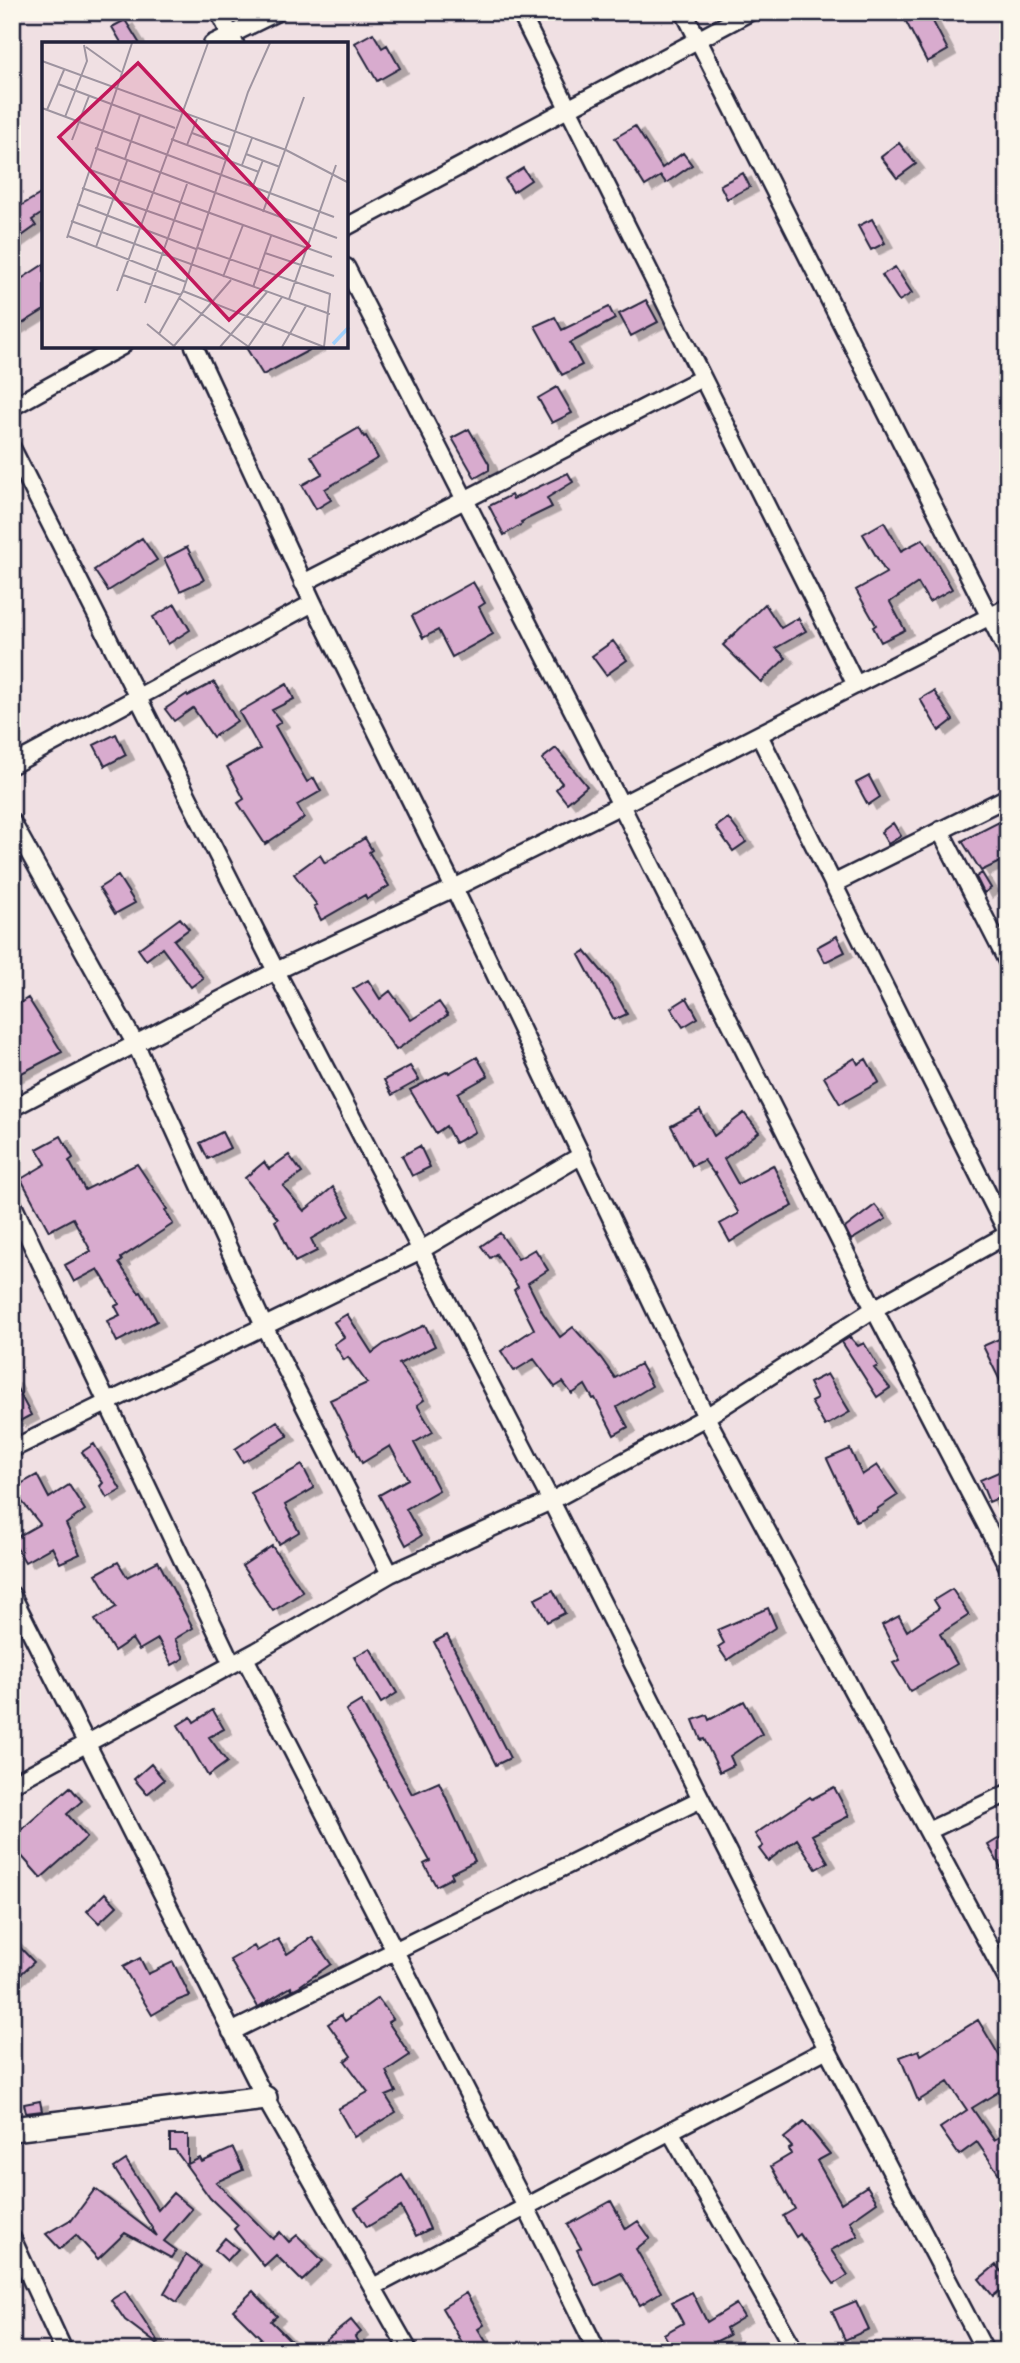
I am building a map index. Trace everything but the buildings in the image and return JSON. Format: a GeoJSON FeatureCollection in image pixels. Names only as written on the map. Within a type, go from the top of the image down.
{"type":"FeatureCollection","features":[{"type":"Feature","properties":{"kind":"street"},"geometry":{"type":"LineString","coordinates":[[219,12],[232,39],[277,12]]}},
{"type":"Feature","properties":{"kind":"street"},"geometry":{"type":"LineString","coordinates":[[520,12],[856,685]]}},
{"type":"Feature","properties":{"kind":"street"},"geometry":{"type":"LineString","coordinates":[[684,12],[1008,653]]}},
{"type":"Feature","properties":{"kind":"street"},"geometry":{"type":"LineString","coordinates":[[348,226],[750,12]]}},
{"type":"Feature","properties":{"kind":"street"},"geometry":{"type":"LineString","coordinates":[[348,271],[621,805],[874,1309],[1008,1567]]}},
{"type":"Feature","properties":{"kind":"street"},"geometry":{"type":"LineString","coordinates":[[12,407],[118,348]]}},
{"type":"Feature","properties":{"kind":"street"},"geometry":{"type":"LineString","coordinates":[[195,348],[303,583],[454,888],[706,1417],[1008,1981]]}},
{"type":"Feature","properties":{"kind":"street"},"geometry":{"type":"LineString","coordinates":[[303,583],[702,378]]}},
{"type":"Feature","properties":{"kind":"street"},"geometry":{"type":"LineString","coordinates":[[12,448],[276,971],[551,1502],[827,2049],[985,2351]]}},
{"type":"Feature","properties":{"kind":"street"},"geometry":{"type":"LineString","coordinates":[[12,765],[313,603]]}},
{"type":"Feature","properties":{"kind":"street"},"geometry":{"type":"LineString","coordinates":[[12,1108],[276,971],[454,888],[621,805],[1008,607]]}},
{"type":"Feature","properties":{"kind":"street"},"geometry":{"type":"LineString","coordinates":[[12,1784],[238,1661],[390,1574],[551,1502],[706,1417],[874,1309],[1008,1234],[759,735]]}},
{"type":"Feature","properties":{"kind":"street"},"geometry":{"type":"LineString","coordinates":[[833,884],[1008,797]]}},
{"type":"Feature","properties":{"kind":"street"},"geometry":{"type":"LineString","coordinates":[[12,821],[136,1045],[264,1326],[390,1574]]}},
{"type":"Feature","properties":{"kind":"street"},"geometry":{"type":"LineString","coordinates":[[940,830],[1008,963]]}},
{"type":"Feature","properties":{"kind":"street"},"geometry":{"type":"LineString","coordinates":[[12,1449],[421,1250],[582,1155]]}},
{"type":"Feature","properties":{"kind":"street"},"geometry":{"type":"LineString","coordinates":[[12,1203],[107,1403],[238,1661],[395,1951],[597,2351]]}},
{"type":"Feature","properties":{"kind":"street"},"geometry":{"type":"LineString","coordinates":[[12,1595],[265,2098],[409,2351]]}},
{"type":"Feature","properties":{"kind":"street"},"geometry":{"type":"LineString","coordinates":[[928,1831],[1008,1793]]}},
{"type":"Feature","properties":{"kind":"street"},"geometry":{"type":"LineString","coordinates":[[232,2032],[701,1800]]}},
{"type":"Feature","properties":{"kind":"street"},"geometry":{"type":"LineString","coordinates":[[373,2287],[827,2049]]}},
{"type":"Feature","properties":{"kind":"street"},"geometry":{"type":"LineString","coordinates":[[12,2130],[265,2098]]}},
{"type":"Feature","properties":{"kind":"street"},"geometry":{"type":"LineString","coordinates":[[670,2131],[795,2351]]}},
{"type":"Feature","properties":{"kind":"street"},"geometry":{"type":"LineString","coordinates":[[12,2238],[64,2351]]}}]}
